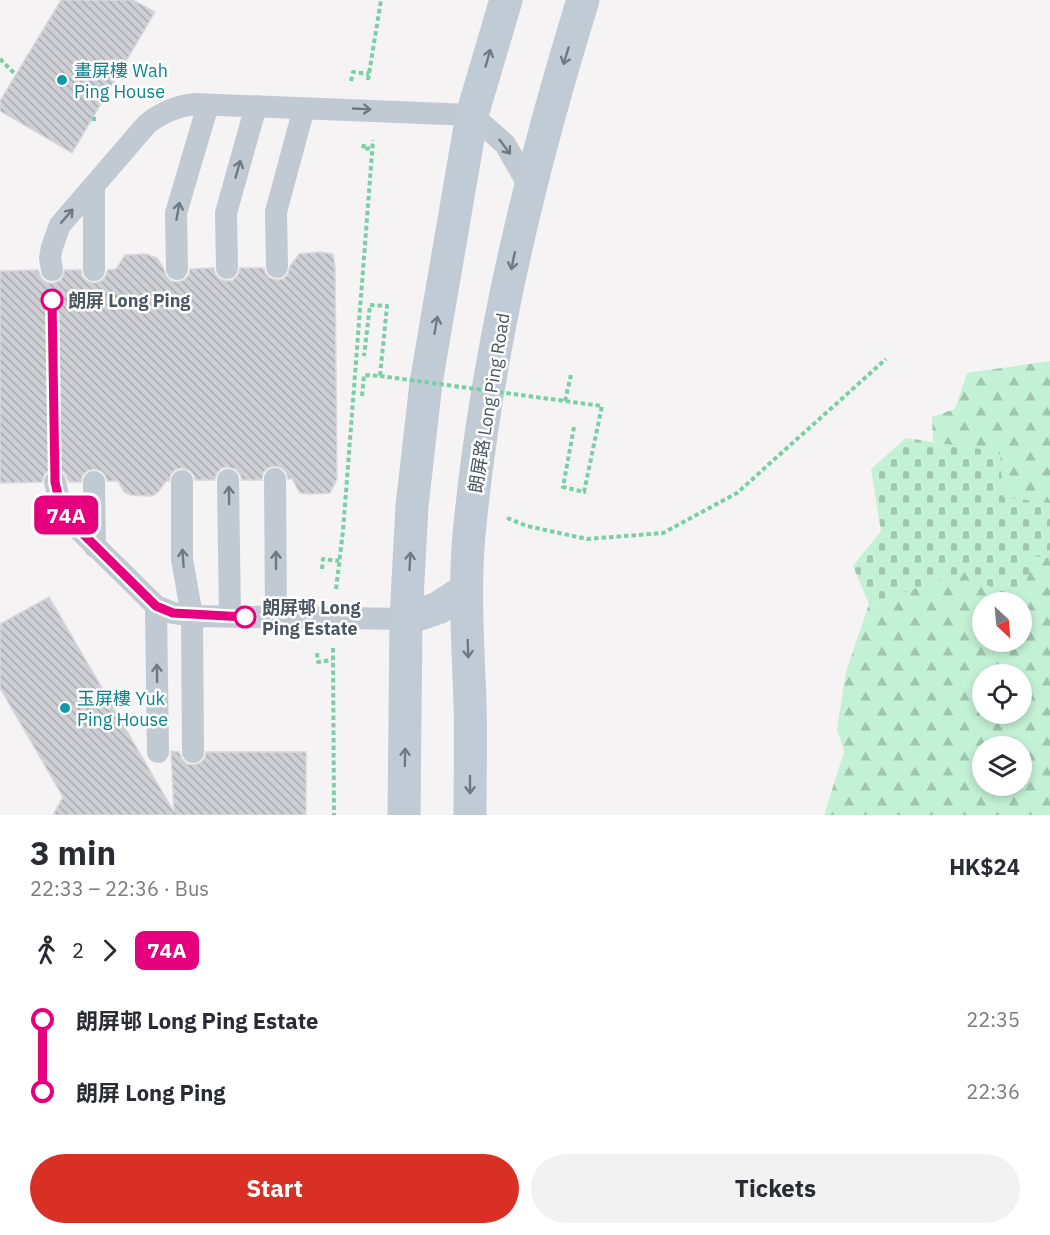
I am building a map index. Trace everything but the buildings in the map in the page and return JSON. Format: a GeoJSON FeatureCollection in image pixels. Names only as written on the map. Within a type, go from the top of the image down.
{"type":"FeatureCollection","features":[{"type":"Feature","properties":{"kind":"main road"},"geometry":{"type":"LineString","coordinates":[[404,815],[406,619],[412,506],[426,383],[472,115],[506,0]]}},
{"type":"Feature","properties":{"kind":"main road","name":"朗屏路 Long Ping Road"},"geometry":{"type":"LineString","coordinates":[[470,815],[470,713],[466,591],[469,535],[485,409],[506,291],[529,186],[556,85],[583,0]]}},
{"type":"Feature","properties":{"kind":"main road"},"geometry":{"type":"LineString","coordinates":[[406,619],[438,608],[466,591]]}},
{"type":"Feature","properties":{"kind":"lane"},"geometry":{"type":"LineString","coordinates":[[52,270],[50,258],[60,225],[147,124],[157,115],[182,105],[472,115],[505,144],[529,186]]}},
{"type":"Feature","properties":{"kind":"lane"},"geometry":{"type":"LineString","coordinates":[[177,269],[177,213],[208,105]]}},
{"type":"Feature","properties":{"kind":"lane"},"geometry":{"type":"LineString","coordinates":[[227,268],[226,213],[256,106]]}},
{"type":"Feature","properties":{"kind":"lane"},"geometry":{"type":"LineString","coordinates":[[277,267],[276,212],[304,108]]}},
{"type":"Feature","properties":{"kind":"lane"},"geometry":{"type":"LineString","coordinates":[[94,186],[94,270]]}},
{"type":"Feature","properties":{"kind":"lane"},"geometry":{"type":"LineString","coordinates":[[275,479],[276,618]]}},
{"type":"Feature","properties":{"kind":"lane"},"geometry":{"type":"LineString","coordinates":[[228,480],[230,617]]}},
{"type":"Feature","properties":{"kind":"lane"},"geometry":{"type":"LineString","coordinates":[[182,481],[182,559],[192,616],[193,752]]}},
{"type":"Feature","properties":{"kind":"lane"},"geometry":{"type":"LineString","coordinates":[[55,482],[56,493],[65,513],[95,547],[156,606],[173,613],[230,617],[406,619]]}},
{"type":"Feature","properties":{"kind":"lane"},"geometry":{"type":"LineString","coordinates":[[94,482],[95,547]]}},
{"type":"Feature","properties":{"kind":"lane"},"geometry":{"type":"LineString","coordinates":[[156,606],[158,752]]}},
{"type":"Feature","properties":{"kind":"path"},"geometry":{"type":"LineString","coordinates":[[368,83],[381,0]]}},
{"type":"Feature","properties":{"kind":"path"},"geometry":{"type":"LineString","coordinates":[[0,59],[16,75]]}},
{"type":"Feature","properties":{"kind":"path"},"geometry":{"type":"LineString","coordinates":[[351,81],[352,72],[369,74]]}},
{"type":"Feature","properties":{"kind":"path"},"geometry":{"type":"LineString","coordinates":[[339,571],[374,142]]}},
{"type":"Feature","properties":{"kind":"path"},"geometry":{"type":"LineString","coordinates":[[364,144],[363,149],[373,148]]}},
{"type":"Feature","properties":{"kind":"path"},"geometry":{"type":"LineString","coordinates":[[364,356],[370,305],[387,306],[380,376]]}},
{"type":"Feature","properties":{"kind":"path"},"geometry":{"type":"LineString","coordinates":[[473,504],[527,526],[587,539],[663,533],[737,493],[886,359]]}},
{"type":"Feature","properties":{"kind":"path"},"geometry":{"type":"LineString","coordinates":[[362,396],[364,375],[602,406],[584,492],[563,487],[574,427]]}},
{"type":"Feature","properties":{"kind":"path"},"geometry":{"type":"LineString","coordinates":[[565,401],[571,375]]}},
{"type":"Feature","properties":{"kind":"path"},"geometry":{"type":"LineString","coordinates":[[322,569],[323,559],[339,561]]}},
{"type":"Feature","properties":{"kind":"path"},"geometry":{"type":"LineString","coordinates":[[333,652],[334,815]]}},
{"type":"Feature","properties":{"kind":"path"},"geometry":{"type":"LineString","coordinates":[[317,653],[318,662],[332,660]]}},
{"type":"Feature","properties":{"kind":"green space"},"geometry":{"type":"Polygon","coordinates":[[[1050,361],[1050,815],[824,815],[844,752],[837,729],[846,672],[869,604],[895,595],[944,444],[933,441],[932,417],[955,409],[967,373],[1050,361]]]}},
{"type":"Feature","properties":{"kind":"green space"},"geometry":{"type":"Polygon","coordinates":[[[906,438],[1000,452],[1003,497],[1050,503],[1050,558],[1034,556],[1023,592],[1000,592],[964,572],[869,604],[853,566],[881,531],[871,469],[906,438]]]}},
{"type":"Feature","properties":{"kind":"bus line","name":"74A"},"geometry":{"type":"LineString","coordinates":[[52,300],[55,482],[56,493],[65,513],[95,547],[156,606],[173,613],[192,616],[245,617]]}},
{"type":"Feature","properties":{"kind":"place","name":"畫屏樓 Wah Ping House"},"geometry":{"type":"Point","coordinates":[62,80]}},
{"type":"Feature","properties":{"kind":"place","name":"朗屏 Long Ping"},"geometry":{"type":"Point","coordinates":[52,300]}},
{"type":"Feature","properties":{"kind":"place","name":"朗屏邨 Long Ping Estate"},"geometry":{"type":"Point","coordinates":[245,617]}},
{"type":"Feature","properties":{"kind":"place","name":"玉屏樓 Yuk Ping House"},"geometry":{"type":"Point","coordinates":[65,708]}}]}
